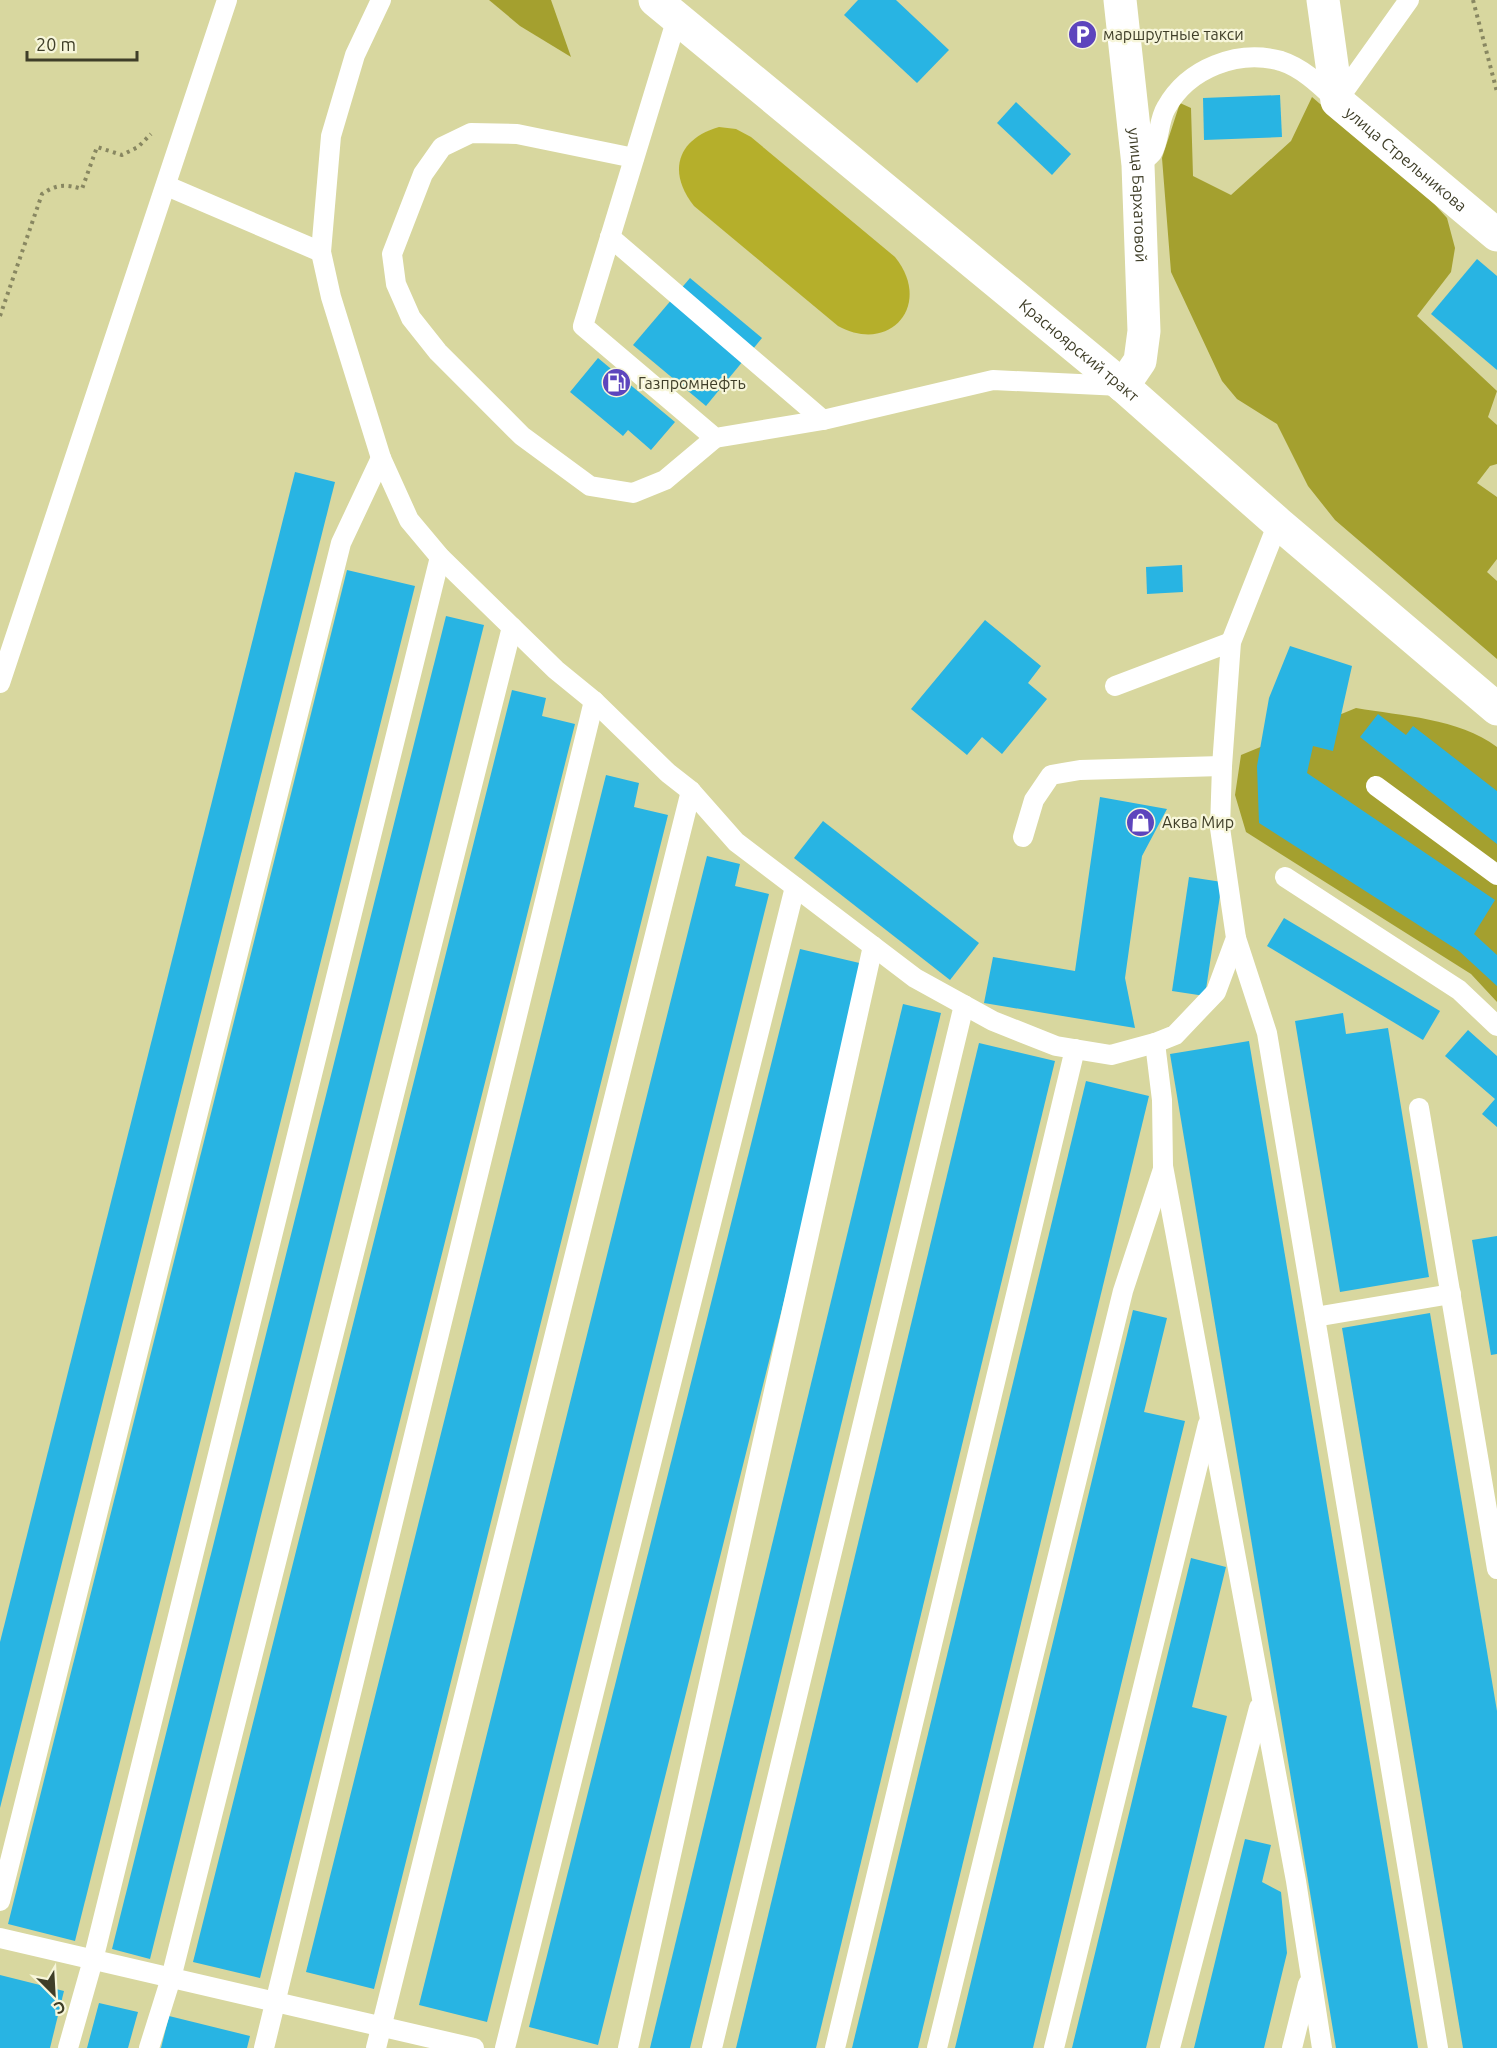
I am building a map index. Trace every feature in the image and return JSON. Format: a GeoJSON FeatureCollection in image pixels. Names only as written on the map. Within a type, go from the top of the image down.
{"type":"FeatureCollection","features":[{"type":"Feature","properties":{"kind":"main road","name":"улица Бархатовой"},"geometry":{"type":"LineString","coordinates":[[1120,0],[1138,165],[1144,331],[1140,361],[1123,387]]}},
{"type":"Feature","properties":{"kind":"main road","name":"улица Стрельникова"},"geometry":{"type":"LineString","coordinates":[[1323,0],[1338,101],[1497,235]]}},
{"type":"Feature","properties":{"kind":"main road","name":"Красноярский тракт"},"geometry":{"type":"LineString","coordinates":[[666,9],[1123,387],[1278,523],[1497,709]]}},
{"type":"Feature","properties":{"kind":"lane"},"geometry":{"type":"LineString","coordinates":[[0,683],[227,0]]}},
{"type":"Feature","properties":{"kind":"lane"},"geometry":{"type":"LineString","coordinates":[[381,0],[355,55],[331,136],[321,252],[331,297],[381,459],[409,520],[440,557],[556,670],[594,701],[668,773],[691,791],[736,842],[915,978],[1003,1025],[1056,1046],[1111,1054],[1155,1044],[1175,1035],[1216,992],[1236,938]]}},
{"type":"Feature","properties":{"kind":"lane"},"geometry":{"type":"LineString","coordinates":[[1138,165],[1152,152],[1165,109],[1181,88],[1208,68],[1231,58],[1258,57],[1283,62],[1312,77],[1338,101],[1409,0]]}},
{"type":"Feature","properties":{"kind":"lane"},"geometry":{"type":"LineString","coordinates":[[666,9],[634,158],[583,326],[715,438]]}},
{"type":"Feature","properties":{"kind":"lane"},"geometry":{"type":"LineString","coordinates":[[634,158],[517,134],[471,133],[442,147],[423,174],[392,254],[396,284],[411,318],[438,352],[522,436],[590,486],[633,493],[665,480],[715,438],[823,420],[993,380],[1123,387]]}},
{"type":"Feature","properties":{"kind":"lane"},"geometry":{"type":"LineString","coordinates":[[167,186],[321,252]]}},
{"type":"Feature","properties":{"kind":"lane"},"geometry":{"type":"LineString","coordinates":[[610,237],[823,420]]}},
{"type":"Feature","properties":{"kind":"lane"},"geometry":{"type":"LineString","coordinates":[[0,1901],[341,543],[381,459]]}},
{"type":"Feature","properties":{"kind":"lane"},"geometry":{"type":"LineString","coordinates":[[1278,523],[1231,642],[1220,828],[1236,938],[1267,1033],[1438,2048]]}},
{"type":"Feature","properties":{"kind":"lane"},"geometry":{"type":"LineString","coordinates":[[68,2048],[93,1960],[440,557]]}},
{"type":"Feature","properties":{"kind":"lane"},"geometry":{"type":"LineString","coordinates":[[149,2048],[171,1978],[512,627]]}},
{"type":"Feature","properties":{"kind":"lane"},"geometry":{"type":"LineString","coordinates":[[1115,686],[1231,642]]}},
{"type":"Feature","properties":{"kind":"lane"},"geometry":{"type":"LineString","coordinates":[[264,2048],[594,701]]}},
{"type":"Feature","properties":{"kind":"lane"},"geometry":{"type":"LineString","coordinates":[[1023,837],[1034,800],[1051,775],[1080,770],[1222,766]]}},
{"type":"Feature","properties":{"kind":"lane"},"geometry":{"type":"LineString","coordinates":[[1376,786],[1497,875]]}},
{"type":"Feature","properties":{"kind":"lane"},"geometry":{"type":"LineString","coordinates":[[376,2048],[691,791]]}},
{"type":"Feature","properties":{"kind":"lane"},"geometry":{"type":"LineString","coordinates":[[1285,877],[1459,990],[1497,1026]]}},
{"type":"Feature","properties":{"kind":"lane"},"geometry":{"type":"LineString","coordinates":[[505,2048],[795,887]]}},
{"type":"Feature","properties":{"kind":"lane"},"geometry":{"type":"LineString","coordinates":[[628,2048],[873,946]]}},
{"type":"Feature","properties":{"kind":"lane"},"geometry":{"type":"LineString","coordinates":[[712,2048],[964,1005]]}},
{"type":"Feature","properties":{"kind":"lane"},"geometry":{"type":"LineString","coordinates":[[1155,1044],[1162,1100],[1164,1166],[1260,1701],[1296,1881],[1322,2048]]}},
{"type":"Feature","properties":{"kind":"lane"},"geometry":{"type":"LineString","coordinates":[[835,2048],[1075,1049]]}},
{"type":"Feature","properties":{"kind":"lane"},"geometry":{"type":"LineString","coordinates":[[1419,1108],[1497,1569]]}},
{"type":"Feature","properties":{"kind":"lane"},"geometry":{"type":"LineString","coordinates":[[938,2048],[1123,1291],[1164,1166]]}},
{"type":"Feature","properties":{"kind":"lane"},"geometry":{"type":"LineString","coordinates":[[1315,1317],[1451,1294]]}},
{"type":"Feature","properties":{"kind":"lane"},"geometry":{"type":"LineString","coordinates":[[1054,2048],[1209,1419]]}},
{"type":"Feature","properties":{"kind":"lane"},"geometry":{"type":"LineString","coordinates":[[1170,2048],[1260,1701]]}},
{"type":"Feature","properties":{"kind":"lane"},"geometry":{"type":"LineString","coordinates":[[0,1938],[474,2048]]}},
{"type":"Feature","properties":{"kind":"lane"},"geometry":{"type":"LineString","coordinates":[[1292,2048],[1310,1977]]}},
{"type":"Feature","properties":{"kind":"path"},"geometry":{"type":"LineString","coordinates":[[1473,0],[1497,92]]}},
{"type":"Feature","properties":{"kind":"path"},"geometry":{"type":"LineString","coordinates":[[0,316],[42,194],[54,186],[66,185],[82,189],[96,147],[122,155],[138,147],[151,135],[154,124]]}},
{"type":"Feature","properties":{"kind":"shaded area"},"geometry":{"type":"Polygon","coordinates":[[[489,0],[551,0],[571,57],[520,26],[489,0]]]}},
{"type":"Feature","properties":{"kind":"shaded area"},"geometry":{"type":"Polygon","coordinates":[[[1312,97],[1429,198],[1447,218],[1455,248],[1451,272],[1417,316],[1497,391],[1488,417],[1497,425],[1497,464],[1490,466],[1477,483],[1497,497],[1497,559],[1487,572],[1497,581],[1497,659],[1335,520],[1308,486],[1277,424],[1237,399],[1222,381],[1171,272],[1162,158],[1180,103],[1191,108],[1193,176],[1231,195],[1291,141],[1312,97]]]}},
{"type":"Feature","properties":{"kind":"shaded area"},"geometry":{"type":"Polygon","coordinates":[[[719,127],[736,129],[751,137],[895,257],[906,275],[910,292],[908,307],[901,320],[889,329],[875,334],[857,333],[838,326],[694,206],[681,181],[679,169],[681,158],[686,148],[694,140],[705,132],[719,127]]]}},
{"type":"Feature","properties":{"kind":"shaded area"},"geometry":{"type":"Polygon","coordinates":[[[1356,708],[1447,724],[1482,737],[1497,747],[1497,1002],[1471,974],[1246,832],[1235,795],[1241,755],[1356,708]]]}},
{"type":"Feature","properties":{"kind":"building"},"geometry":{"type":"Polygon","coordinates":[[[858,0],[896,0],[949,50],[917,83],[844,15],[858,0]]]}},
{"type":"Feature","properties":{"kind":"building"},"geometry":{"type":"Polygon","coordinates":[[[1280,95],[1282,137],[1204,140],[1203,98],[1280,95]]]}},
{"type":"Feature","properties":{"kind":"building"},"geometry":{"type":"Polygon","coordinates":[[[1016,102],[1071,154],[1052,175],[997,123],[1016,102]]]}},
{"type":"Feature","properties":{"kind":"building"},"geometry":{"type":"Polygon","coordinates":[[[1477,259],[1497,276],[1497,370],[1431,314],[1477,259]]]}},
{"type":"Feature","properties":{"kind":"building"},"geometry":{"type":"Polygon","coordinates":[[[690,278],[762,338],[706,406],[633,345],[690,278]]]}},
{"type":"Feature","properties":{"kind":"building"},"geometry":{"type":"Polygon","coordinates":[[[598,358],[675,422],[651,450],[628,430],[623,436],[570,392],[598,358]]]}},
{"type":"Feature","properties":{"kind":"building"},"geometry":{"type":"Polygon","coordinates":[[[295,472],[335,482],[0,1808],[0,1642],[295,472]]]}},
{"type":"Feature","properties":{"kind":"building"},"geometry":{"type":"Polygon","coordinates":[[[1182,565],[1183,592],[1147,594],[1146,567],[1182,565]]]}},
{"type":"Feature","properties":{"kind":"building"},"geometry":{"type":"Polygon","coordinates":[[[347,570],[415,586],[75,1941],[8,1924],[347,570]]]}},
{"type":"Feature","properties":{"kind":"building"},"geometry":{"type":"Polygon","coordinates":[[[446,616],[484,625],[150,1959],[112,1949],[446,616]]]}},
{"type":"Feature","properties":{"kind":"building"},"geometry":{"type":"Polygon","coordinates":[[[985,620],[1041,666],[1028,683],[1047,699],[1002,754],[982,737],[967,755],[911,709],[985,620]]]}},
{"type":"Feature","properties":{"kind":"building"},"geometry":{"type":"Polygon","coordinates":[[[1290,646],[1352,666],[1333,751],[1313,746],[1307,773],[1495,900],[1474,934],[1497,955],[1497,986],[1459,951],[1259,823],[1257,766],[1269,698],[1290,646]]]}},
{"type":"Feature","properties":{"kind":"building"},"geometry":{"type":"Polygon","coordinates":[[[512,690],[546,698],[542,716],[575,724],[260,1978],[193,1962],[512,690]]]}},
{"type":"Feature","properties":{"kind":"building"},"geometry":{"type":"Polygon","coordinates":[[[1378,714],[1406,735],[1413,726],[1497,791],[1497,844],[1360,737],[1378,714]]]}},
{"type":"Feature","properties":{"kind":"building"},"geometry":{"type":"Polygon","coordinates":[[[606,775],[639,783],[634,807],[668,815],[374,1989],[306,1972],[606,775]]]}},
{"type":"Feature","properties":{"kind":"building"},"geometry":{"type":"Polygon","coordinates":[[[1100,797],[1167,809],[1142,856],[1125,978],[1135,1028],[984,1003],[993,957],[1075,971],[1100,797]]]}},
{"type":"Feature","properties":{"kind":"building"},"geometry":{"type":"Polygon","coordinates":[[[823,821],[979,943],[950,980],[794,858],[823,821]]]}},
{"type":"Feature","properties":{"kind":"building"},"geometry":{"type":"Polygon","coordinates":[[[707,856],[740,864],[735,886],[769,894],[487,2022],[419,2005],[707,856]]]}},
{"type":"Feature","properties":{"kind":"building"},"geometry":{"type":"Polygon","coordinates":[[[1189,877],[1222,882],[1205,996],[1172,991],[1189,877]]]}},
{"type":"Feature","properties":{"kind":"building"},"geometry":{"type":"Polygon","coordinates":[[[1284,918],[1440,1011],[1423,1040],[1267,946],[1284,918]]]}},
{"type":"Feature","properties":{"kind":"building"},"geometry":{"type":"Polygon","coordinates":[[[800,949],[868,965],[598,2045],[529,2027],[800,949]]]}},
{"type":"Feature","properties":{"kind":"building"},"geometry":{"type":"Polygon","coordinates":[[[903,1004],[941,1013],[690,2048],[650,2048],[903,1004]]]}},
{"type":"Feature","properties":{"kind":"building"},"geometry":{"type":"Polygon","coordinates":[[[1343,1013],[1346,1034],[1388,1028],[1429,1277],[1340,1292],[1295,1021],[1343,1013]]]}},
{"type":"Feature","properties":{"kind":"building"},"geometry":{"type":"Polygon","coordinates":[[[1468,1030],[1497,1056],[1497,1127],[1482,1114],[1495,1099],[1445,1056],[1468,1030]]]}},
{"type":"Feature","properties":{"kind":"building"},"geometry":{"type":"Polygon","coordinates":[[[1249,1041],[1418,2048],[1336,2048],[1170,1054],[1249,1041]]]}},
{"type":"Feature","properties":{"kind":"building"},"geometry":{"type":"Polygon","coordinates":[[[979,1043],[1055,1061],[816,2048],[736,2048],[979,1043]]]}},
{"type":"Feature","properties":{"kind":"building"},"geometry":{"type":"Polygon","coordinates":[[[1086,1081],[1149,1096],[918,2048],[852,2048],[1086,1081]]]}},
{"type":"Feature","properties":{"kind":"building"},"geometry":{"type":"Polygon","coordinates":[[[1497,1236],[1497,1354],[1491,1355],[1472,1240],[1497,1236]]]}},
{"type":"Feature","properties":{"kind":"building"},"geometry":{"type":"Polygon","coordinates":[[[1133,1310],[1167,1318],[1144,1412],[1185,1421],[1033,2048],[955,2048],[1133,1310]]]}},
{"type":"Feature","properties":{"kind":"building"},"geometry":{"type":"Polygon","coordinates":[[[1430,1313],[1497,1711],[1497,2048],[1463,2048],[1342,1328],[1430,1313]]]}},
{"type":"Feature","properties":{"kind":"building"},"geometry":{"type":"Polygon","coordinates":[[[1191,1558],[1226,1567],[1192,1707],[1227,1716],[1146,2048],[1072,2048],[1191,1558]]]}},
{"type":"Feature","properties":{"kind":"building"},"geometry":{"type":"Polygon","coordinates":[[[1245,1839],[1271,1845],[1262,1882],[1281,1892],[1287,1953],[1264,2048],[1194,2048],[1245,1839]]]}},
{"type":"Feature","properties":{"kind":"building"},"geometry":{"type":"Polygon","coordinates":[[[0,1975],[64,1991],[50,2048],[0,2048],[0,1975]]]}},
{"type":"Feature","properties":{"kind":"building"},"geometry":{"type":"Polygon","coordinates":[[[99,2003],[138,2012],[128,2048],[87,2048],[99,2003]]]}},
{"type":"Feature","properties":{"kind":"building"},"geometry":{"type":"Polygon","coordinates":[[[169,2016],[250,2036],[247,2048],[161,2048],[169,2016]]]}},
{"type":"Feature","properties":{"kind":"place","name":"маршрутные такси"},"geometry":{"type":"Point","coordinates":[1082,34]}},
{"type":"Feature","properties":{"kind":"place","name":"Газпромнефть"},"geometry":{"type":"Point","coordinates":[617,383]}},
{"type":"Feature","properties":{"kind":"place","name":"Аква Мир"},"geometry":{"type":"Point","coordinates":[1141,822]}}]}
